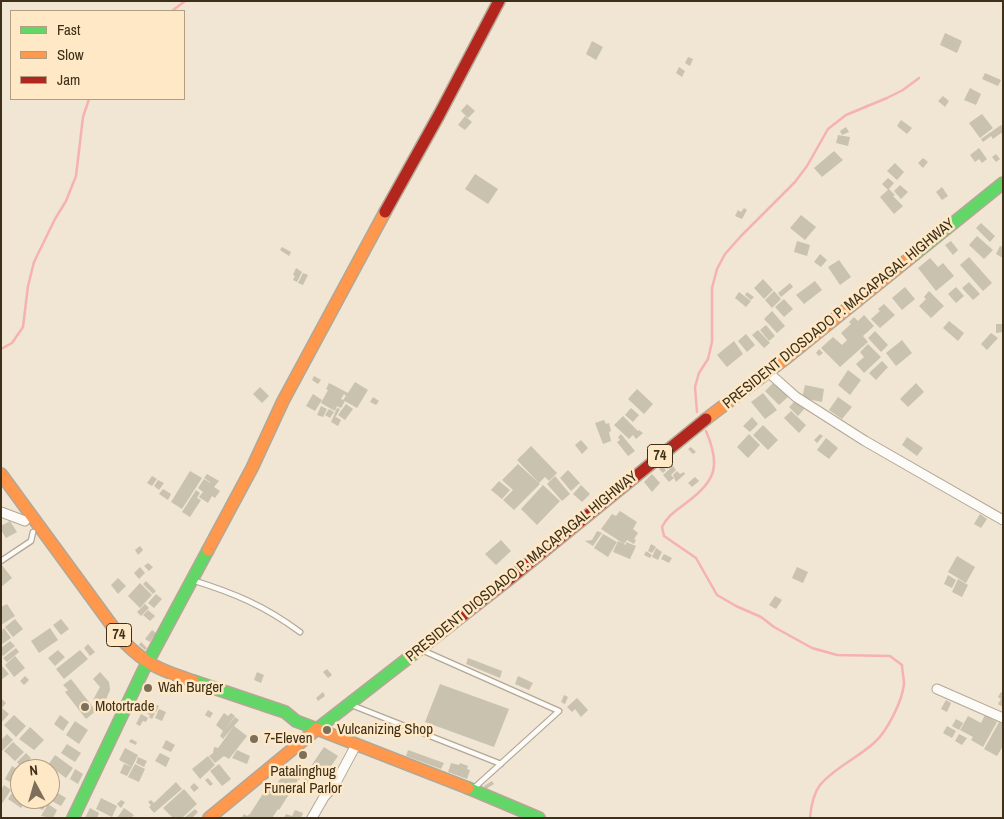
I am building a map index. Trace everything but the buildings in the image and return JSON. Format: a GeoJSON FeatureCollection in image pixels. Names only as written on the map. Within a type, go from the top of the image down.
{"type":"FeatureCollection","features":[{"type":"Feature","properties":{"kind":"main road"},"geometry":{"type":"LineString","coordinates":[[73,818],[145,667],[252,468],[283,400],[326,318],[440,115],[499,1]]}},
{"type":"Feature","properties":{"kind":"main road","name":"PRESIDENT DIOSDADO P. MACAPAGAL HIGHWAY"},"geometry":{"type":"LineString","coordinates":[[209,818],[317,729],[520,571],[687,434],[768,372],[1003,183]]}},
{"type":"Feature","properties":{"kind":"main road","name":"74"},"geometry":{"type":"LineString","coordinates":[[1,474],[49,547],[99,615],[145,667],[285,712],[296,721],[317,729]]}},
{"type":"Feature","properties":{"kind":"main road","name":"74"},"geometry":{"type":"LineString","coordinates":[[1,488],[33,532],[49,547]]}},
{"type":"Feature","properties":{"kind":"main road"},"geometry":{"type":"LineString","coordinates":[[317,729],[539,818]]}},
{"type":"Feature","properties":{"kind":"street"},"geometry":{"type":"LineString","coordinates":[[768,372],[796,397],[865,441],[1003,520]]}},
{"type":"Feature","properties":{"kind":"street"},"geometry":{"type":"LineString","coordinates":[[1,512],[25,520]]}},
{"type":"Feature","properties":{"kind":"street"},"geometry":{"type":"LineString","coordinates":[[937,689],[1003,718]]}},
{"type":"Feature","properties":{"kind":"street"},"geometry":{"type":"LineString","coordinates":[[312,818],[324,796],[334,786],[356,745]]}},
{"type":"Feature","properties":{"kind":"lane"},"geometry":{"type":"LineString","coordinates":[[1,561],[31,541],[33,532]]}},
{"type":"Feature","properties":{"kind":"lane"},"geometry":{"type":"LineString","coordinates":[[191,580],[222,589],[262,606],[278,615],[300,632]]}},
{"type":"Feature","properties":{"kind":"lane"},"geometry":{"type":"LineString","coordinates":[[420,650],[559,711],[472,790]]}},
{"type":"Feature","properties":{"kind":"lane"},"geometry":{"type":"LineString","coordinates":[[350,704],[500,764]]}},
{"type":"Feature","properties":{"kind":"waterway"},"geometry":{"type":"LineString","coordinates":[[173,10],[185,1]]}},
{"type":"Feature","properties":{"kind":"waterway"},"geometry":{"type":"LineString","coordinates":[[697,412],[695,387],[699,373],[708,359],[712,342],[712,288],[717,269],[725,254],[795,182],[807,166],[828,129],[846,115],[903,90],[919,78]]}},
{"type":"Feature","properties":{"kind":"waterway"},"geometry":{"type":"LineString","coordinates":[[1,349],[12,343],[23,327],[28,286],[34,262],[66,201],[76,176],[83,117],[89,100]]}},
{"type":"Feature","properties":{"kind":"waterway"},"geometry":{"type":"LineString","coordinates":[[706,431],[713,454],[713,472],[704,487],[667,519],[662,527],[664,536],[696,558],[717,595],[761,617],[774,627],[812,648],[837,655],[890,656],[902,665],[903,691],[889,724],[875,742],[820,785],[814,796],[810,818]]}},
{"type":"Feature","properties":{"kind":"traffic: fast"},"geometry":{"type":"LineString","coordinates":[[915,254],[1003,183]]}},
{"type":"Feature","properties":{"kind":"traffic: fast"},"geometry":{"type":"LineString","coordinates":[[73,818],[143,671],[208,550]]}},
{"type":"Feature","properties":{"kind":"traffic: fast"},"geometry":{"type":"LineString","coordinates":[[193,681],[285,712],[296,721],[317,729],[416,652]]}},
{"type":"Feature","properties":{"kind":"traffic: fast"},"geometry":{"type":"LineString","coordinates":[[468,788],[539,818]]}},
{"type":"Feature","properties":{"kind":"traffic: slow"},"geometry":{"type":"LineString","coordinates":[[208,550],[252,468],[283,401],[385,212]]}},
{"type":"Feature","properties":{"kind":"traffic: slow"},"geometry":{"type":"LineString","coordinates":[[706,419],[785,359],[915,254]]}},
{"type":"Feature","properties":{"kind":"traffic: slow"},"geometry":{"type":"LineString","coordinates":[[1,474],[124,642],[148,662],[172,674],[193,681]]}},
{"type":"Feature","properties":{"kind":"traffic: slow"},"geometry":{"type":"LineString","coordinates":[[209,818],[317,729],[468,788]]}},
{"type":"Feature","properties":{"kind":"traffic: jam"},"geometry":{"type":"LineString","coordinates":[[385,212],[499,1]]}},
{"type":"Feature","properties":{"kind":"traffic: jam"},"geometry":{"type":"LineString","coordinates":[[416,652],[512,577],[706,419]]}},
{"type":"Feature","properties":{"kind":"place","name":"Wah Burger"},"geometry":{"type":"Point","coordinates":[148,688]}},
{"type":"Feature","properties":{"kind":"place","name":"Motortrade"},"geometry":{"type":"Point","coordinates":[85,707]}},
{"type":"Feature","properties":{"kind":"place","name":"Vulcanizing Shop"},"geometry":{"type":"Point","coordinates":[327,730]}},
{"type":"Feature","properties":{"kind":"place","name":"7-Eleven"},"geometry":{"type":"Point","coordinates":[254,739]}},
{"type":"Feature","properties":{"kind":"place","name":"Patalinghug Funeral Parlor"},"geometry":{"type":"Point","coordinates":[303,755]}}]}
